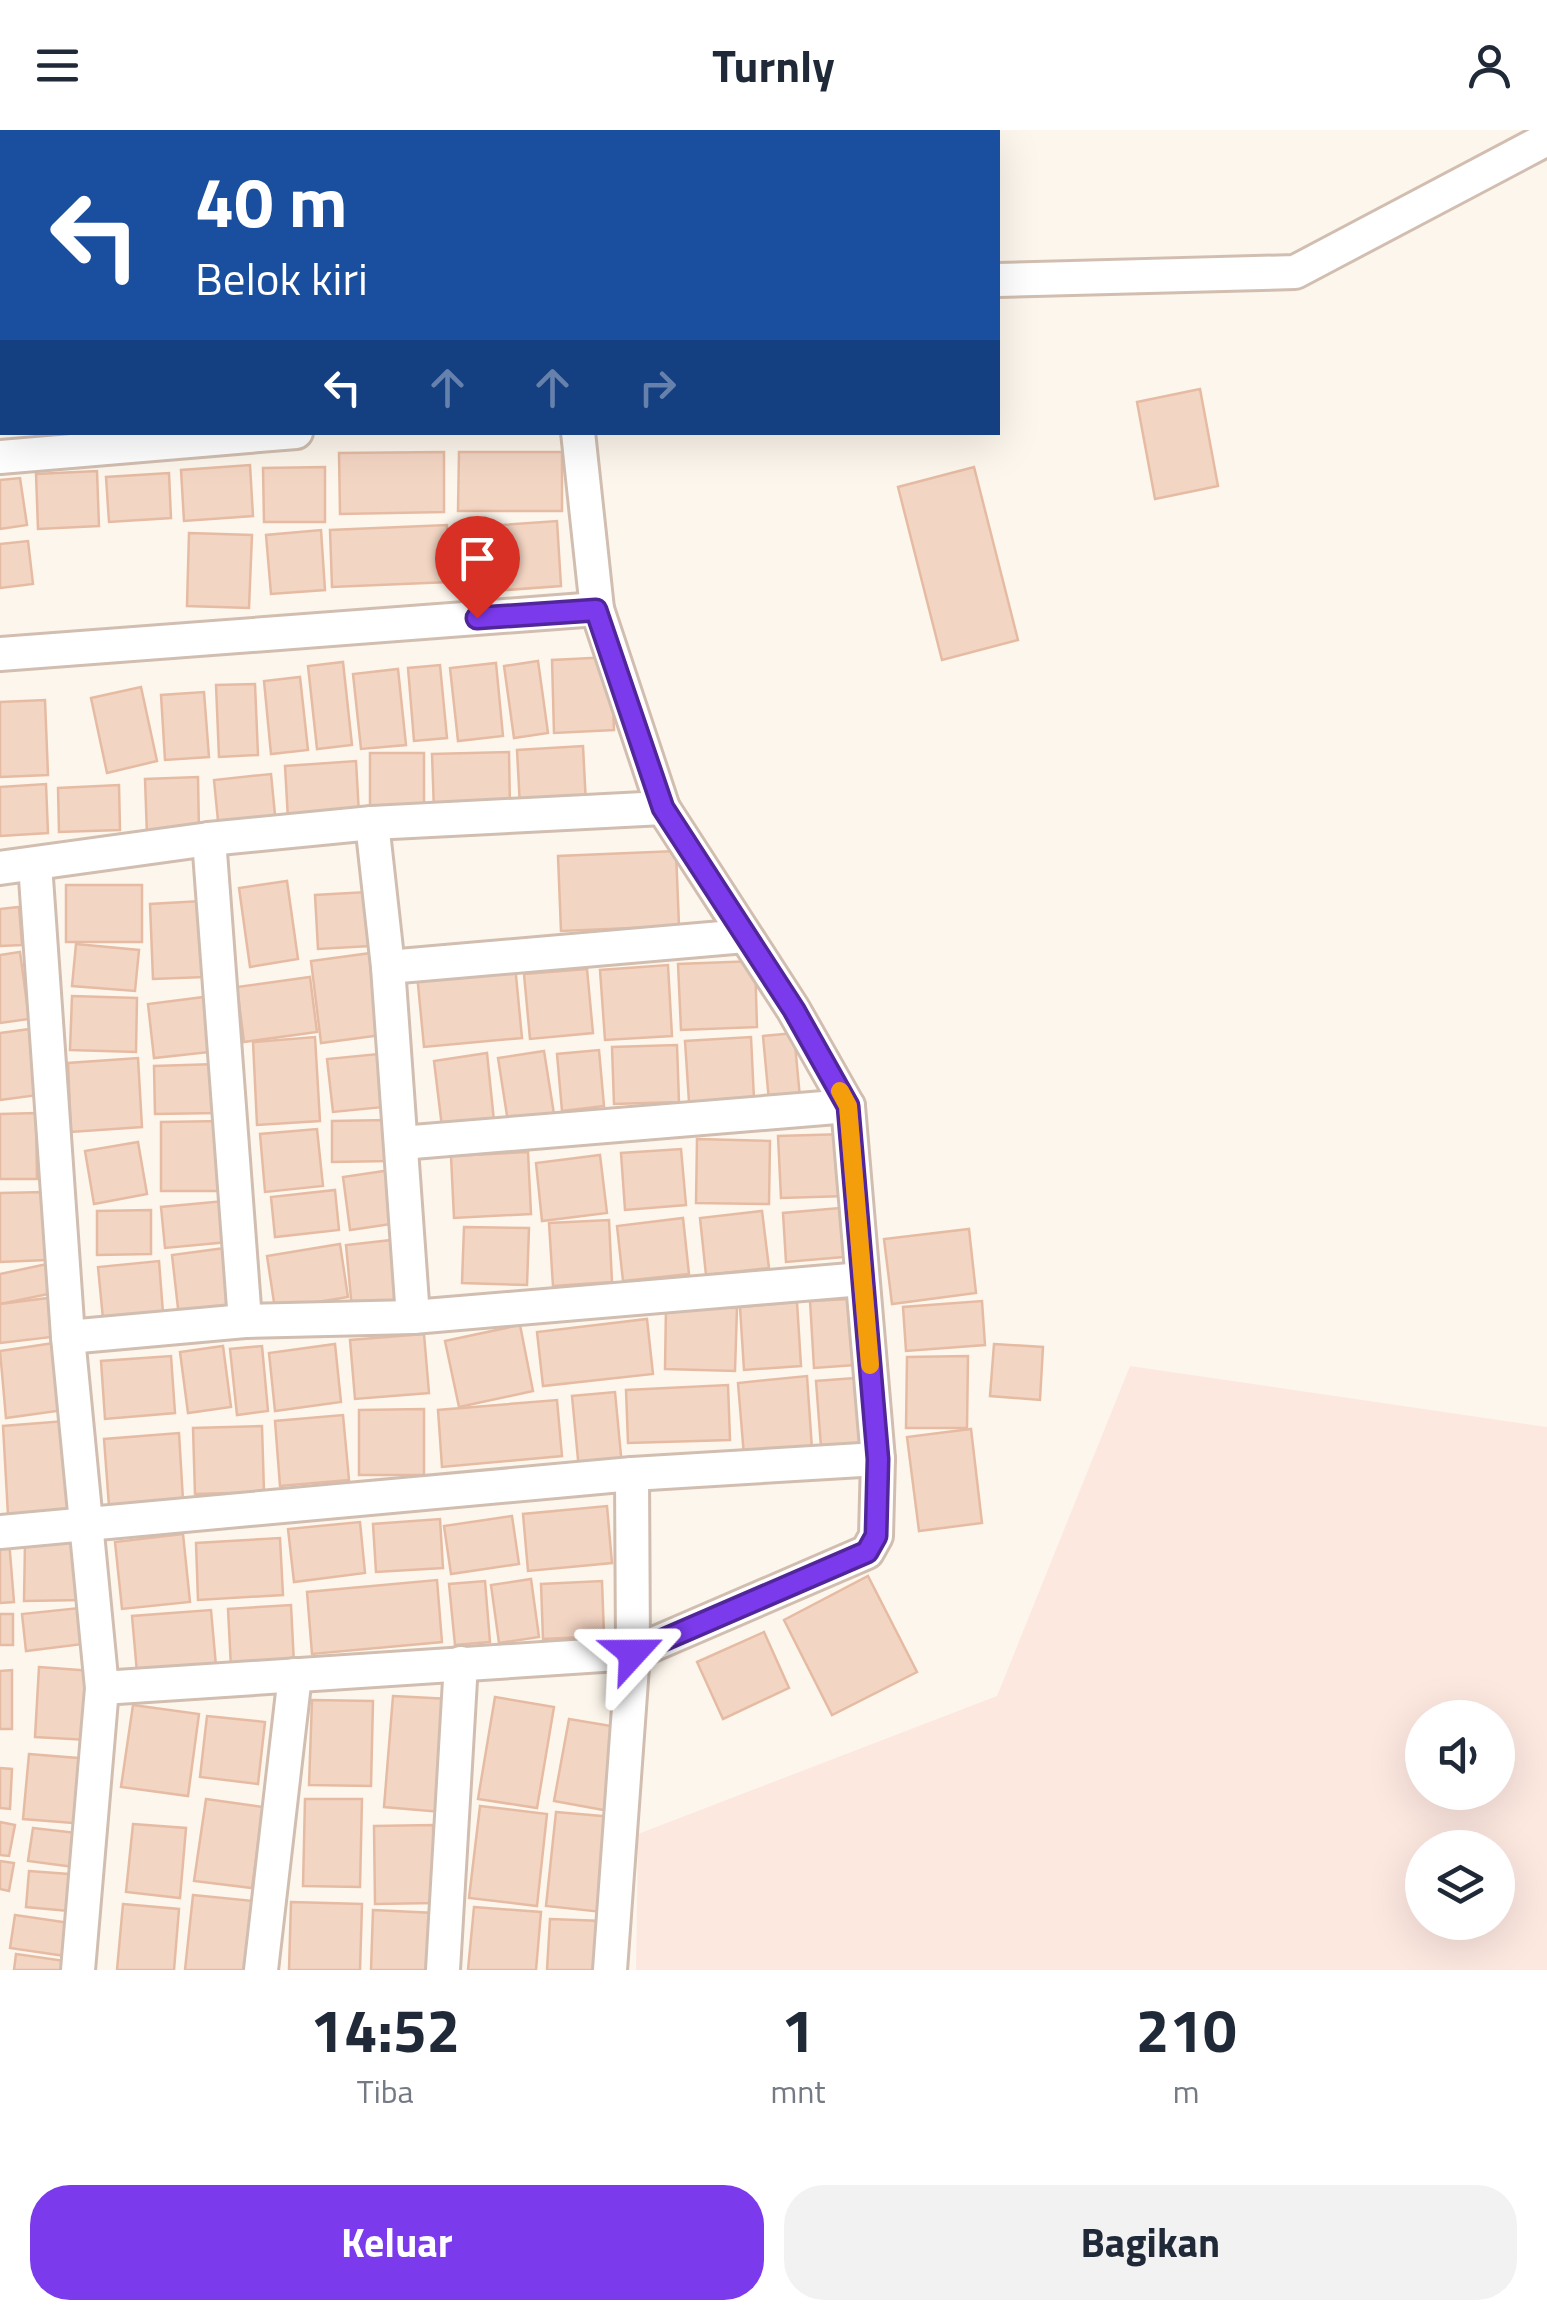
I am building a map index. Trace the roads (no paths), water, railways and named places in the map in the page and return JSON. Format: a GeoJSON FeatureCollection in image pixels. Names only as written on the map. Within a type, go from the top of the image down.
{"type":"FeatureCollection","features":[{"type":"Feature","properties":{"kind":"street"},"geometry":{"type":"LineString","coordinates":[[1000,280],[1295,272],[1547,139]]}},
{"type":"Feature","properties":{"kind":"street"},"geometry":{"type":"LineString","coordinates":[[0,457],[260,435]]}},
{"type":"Feature","properties":{"kind":"street"},"geometry":{"type":"LineString","coordinates":[[102,1688],[633,1653],[867,1552],[876,1536],[878,1459],[848,1106],[663,808],[596,610],[578,435]]}},
{"type":"Feature","properties":{"kind":"street"},"geometry":{"type":"LineString","coordinates":[[0,654],[596,610]]}},
{"type":"Feature","properties":{"kind":"street"},"geometry":{"type":"LineString","coordinates":[[0,868],[208,839],[372,823],[663,808]]}},
{"type":"Feature","properties":{"kind":"street"},"geometry":{"type":"LineString","coordinates":[[372,823],[388,967],[414,1317]]}},
{"type":"Feature","properties":{"kind":"street"},"geometry":{"type":"LineString","coordinates":[[208,839],[245,1321]]}},
{"type":"Feature","properties":{"kind":"street"},"geometry":{"type":"LineString","coordinates":[[34,864],[68,1337],[102,1688],[78,1970]]}},
{"type":"Feature","properties":{"kind":"street"},"geometry":{"type":"LineString","coordinates":[[388,967],[745,936]]}},
{"type":"Feature","properties":{"kind":"street"},"geometry":{"type":"LineString","coordinates":[[401,1144],[848,1106]]}},
{"type":"Feature","properties":{"kind":"street"},"geometry":{"type":"LineString","coordinates":[[68,1337],[245,1321],[414,1317],[862,1279]]}},
{"type":"Feature","properties":{"kind":"street"},"geometry":{"type":"LineString","coordinates":[[0,1532],[632,1474],[878,1459]]}},
{"type":"Feature","properties":{"kind":"street"},"geometry":{"type":"LineString","coordinates":[[610,1970],[633,1653],[632,1474]]}},
{"type":"Feature","properties":{"kind":"street"},"geometry":{"type":"LineString","coordinates":[[442,1970],[461,1664]]}},
{"type":"Feature","properties":{"kind":"street"},"geometry":{"type":"LineString","coordinates":[[261,1970],[295,1675]]}}]}
